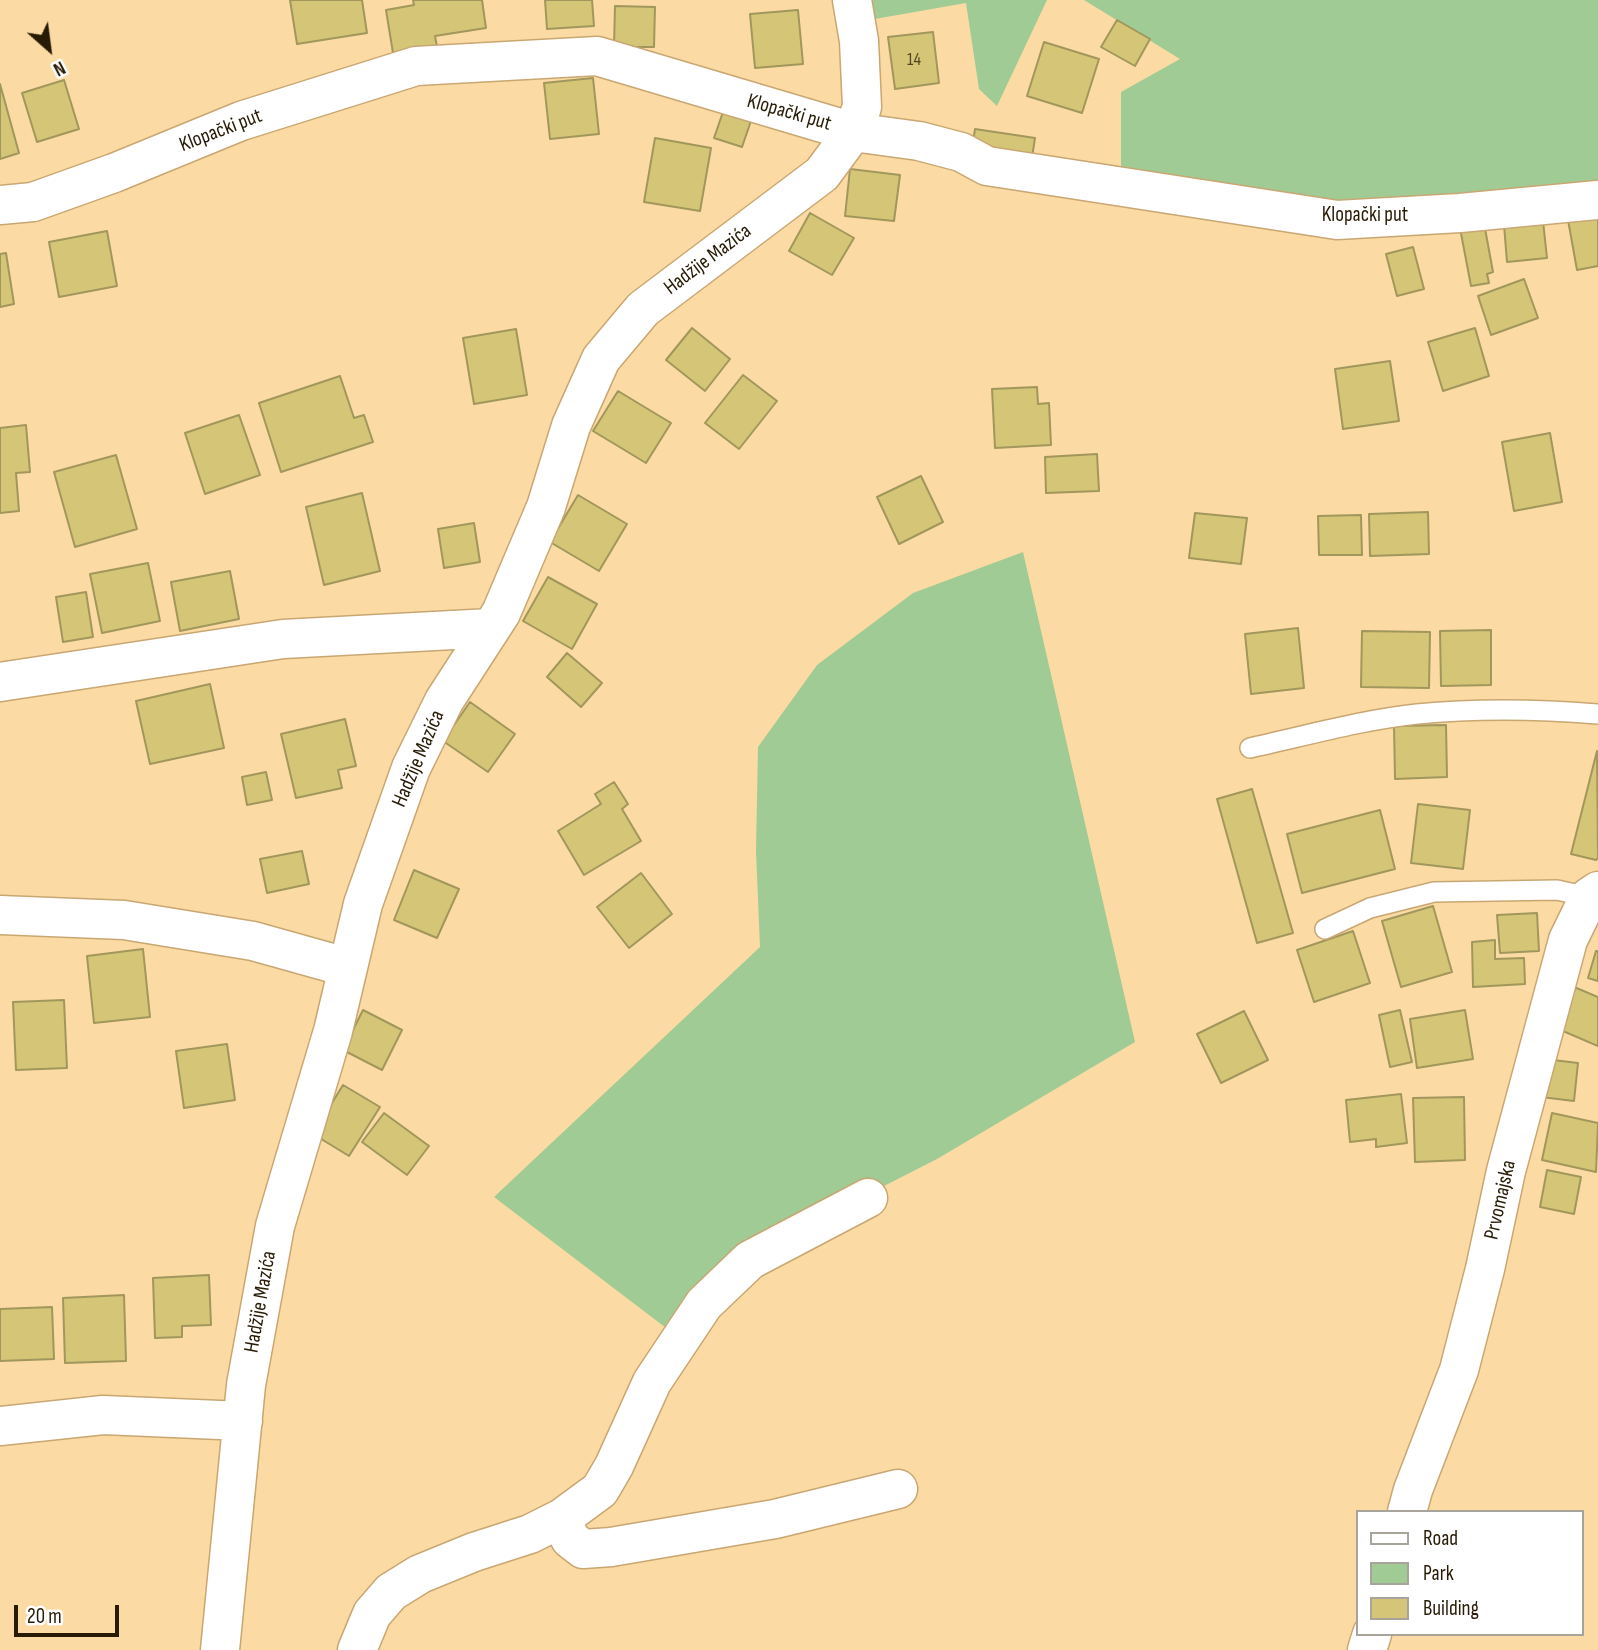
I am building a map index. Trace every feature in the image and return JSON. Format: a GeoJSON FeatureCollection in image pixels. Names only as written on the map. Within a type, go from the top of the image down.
{"type":"FeatureCollection","features":[{"type":"Feature","properties":{"kind":"street","name":"Hadžije Mazića"},"geometry":{"type":"LineString","coordinates":[[220,1650],[246,1385],[275,1226],[333,1031],[363,904],[411,768],[444,701],[500,613],[546,507],[571,426],[601,359],[643,309],[822,174],[853,132],[862,107],[859,41],[852,0]]}},
{"type":"Feature","properties":{"kind":"street","name":"Klopački put"},"geometry":{"type":"LineString","coordinates":[[0,205],[33,202],[114,173],[241,121],[416,66],[597,56],[853,132],[919,141],[961,152],[987,166],[1337,220],[1598,201]]}},
{"type":"Feature","properties":{"kind":"street"},"geometry":{"type":"LineString","coordinates":[[0,682],[283,639],[491,628]]}},
{"type":"Feature","properties":{"kind":"street","name":"Prvomajska"},"geometry":{"type":"LineString","coordinates":[[1407,1510],[1459,1370],[1536,1053],[1568,940],[1593,894]]}},
{"type":"Feature","properties":{"kind":"street"},"geometry":{"type":"LineString","coordinates":[[0,915],[124,920],[253,941],[346,967]]}},
{"type":"Feature","properties":{"kind":"street"},"geometry":{"type":"LineString","coordinates":[[357,1650],[372,1614],[391,1592],[420,1574],[474,1552],[530,1534],[562,1518],[600,1490],[614,1466],[652,1382],[704,1304],[750,1260],[868,1198]]}},
{"type":"Feature","properties":{"kind":"street"},"geometry":{"type":"LineString","coordinates":[[0,1426],[103,1415],[243,1421]]}},
{"type":"Feature","properties":{"kind":"street"},"geometry":{"type":"LineString","coordinates":[[562,1518],[570,1539],[583,1549],[611,1547],[775,1519],[898,1489]]}},
{"type":"Feature","properties":{"kind":"lane"},"geometry":{"type":"LineString","coordinates":[[1250,748],[1355,724],[1416,714],[1500,709],[1598,714]]}},
{"type":"Feature","properties":{"kind":"lane"},"geometry":{"type":"LineString","coordinates":[[1325,929],[1370,908],[1434,892],[1557,890],[1593,894]]}},
{"type":"Feature","properties":{"kind":"green space"},"geometry":{"type":"Polygon","coordinates":[[[864,0],[1047,0],[997,106],[979,89],[966,3],[869,20],[864,0]]]}},
{"type":"Feature","properties":{"kind":"green space"},"geometry":{"type":"Polygon","coordinates":[[[1084,0],[1598,0],[1598,190],[1355,204],[1121,188],[1121,92],[1180,59],[1084,0]]]}},
{"type":"Feature","properties":{"kind":"green space"},"geometry":{"type":"Polygon","coordinates":[[[1023,552],[1135,1042],[937,1159],[723,1268],[674,1334],[494,1197],[760,947],[756,851],[758,747],[817,665],[913,593],[1023,552]]]}},
{"type":"Feature","properties":{"kind":"building"},"geometry":{"type":"Polygon","coordinates":[[[290,0],[362,0],[367,33],[297,44],[290,0]]]}},
{"type":"Feature","properties":{"kind":"building"},"geometry":{"type":"Polygon","coordinates":[[[413,0],[482,0],[486,28],[435,36],[438,52],[394,59],[386,10],[414,5],[413,0]]]}},
{"type":"Feature","properties":{"kind":"building"},"geometry":{"type":"Polygon","coordinates":[[[545,0],[592,0],[594,26],[547,29],[545,0]]]}},
{"type":"Feature","properties":{"kind":"building"},"geometry":{"type":"Polygon","coordinates":[[[615,6],[655,7],[654,47],[614,47],[615,6]]]}},
{"type":"Feature","properties":{"kind":"building"},"geometry":{"type":"Polygon","coordinates":[[[798,10],[803,64],[755,68],[750,14],[798,10]]]}},
{"type":"Feature","properties":{"kind":"building"},"geometry":{"type":"Polygon","coordinates":[[[1117,20],[1150,39],[1135,66],[1101,47],[1117,20]]]}},
{"type":"Feature","properties":{"kind":"building"},"geometry":{"type":"Polygon","coordinates":[[[933,32],[939,83],[895,89],[888,37],[933,32]]]}},
{"type":"Feature","properties":{"kind":"building"},"geometry":{"type":"Polygon","coordinates":[[[1044,42],[1099,59],[1082,113],[1027,96],[1044,42]]]}},
{"type":"Feature","properties":{"kind":"building"},"geometry":{"type":"Polygon","coordinates":[[[593,78],[599,134],[550,139],[544,83],[593,78]]]}},
{"type":"Feature","properties":{"kind":"building"},"geometry":{"type":"Polygon","coordinates":[[[64,80],[79,129],[37,142],[22,93],[64,80]]]}},
{"type":"Feature","properties":{"kind":"building"},"geometry":{"type":"Polygon","coordinates":[[[0,84],[19,153],[0,159],[0,84]]]}},
{"type":"Feature","properties":{"kind":"building"},"geometry":{"type":"Polygon","coordinates":[[[724,109],[752,118],[742,147],[714,138],[724,109]]]}},
{"type":"Feature","properties":{"kind":"building"},"geometry":{"type":"Polygon","coordinates":[[[975,129],[1035,138],[1031,164],[971,155],[975,129]]]}},
{"type":"Feature","properties":{"kind":"building"},"geometry":{"type":"Polygon","coordinates":[[[655,138],[711,148],[700,211],[644,202],[655,138]]]}},
{"type":"Feature","properties":{"kind":"building"},"geometry":{"type":"Polygon","coordinates":[[[850,169],[900,175],[894,221],[845,216],[850,169]]]}},
{"type":"Feature","properties":{"kind":"building"},"geometry":{"type":"Polygon","coordinates":[[[810,213],[854,238],[832,275],[789,251],[810,213]]]}},
{"type":"Feature","properties":{"kind":"building"},"geometry":{"type":"Polygon","coordinates":[[[1598,215],[1598,266],[1577,270],[1568,220],[1598,215]]]}},
{"type":"Feature","properties":{"kind":"building"},"geometry":{"type":"Polygon","coordinates":[[[1543,221],[1547,258],[1507,262],[1504,225],[1543,221]]]}},
{"type":"Feature","properties":{"kind":"building"},"geometry":{"type":"Polygon","coordinates":[[[1484,223],[1493,272],[1487,274],[1489,283],[1471,286],[1460,228],[1484,223]]]}},
{"type":"Feature","properties":{"kind":"building"},"geometry":{"type":"Polygon","coordinates":[[[107,231],[117,286],[59,297],[49,242],[107,231]]]}},
{"type":"Feature","properties":{"kind":"building"},"geometry":{"type":"Polygon","coordinates":[[[1413,247],[1424,289],[1397,296],[1386,254],[1413,247]]]}},
{"type":"Feature","properties":{"kind":"building"},"geometry":{"type":"Polygon","coordinates":[[[6,253],[14,304],[0,307],[0,254],[6,253]]]}},
{"type":"Feature","properties":{"kind":"building"},"geometry":{"type":"Polygon","coordinates":[[[1524,279],[1538,318],[1491,335],[1478,296],[1524,279]]]}},
{"type":"Feature","properties":{"kind":"building"},"geometry":{"type":"Polygon","coordinates":[[[692,328],[730,359],[705,391],[666,360],[692,328]]]}},
{"type":"Feature","properties":{"kind":"building"},"geometry":{"type":"Polygon","coordinates":[[[1475,328],[1489,376],[1443,391],[1428,342],[1475,328]]]}},
{"type":"Feature","properties":{"kind":"building"},"geometry":{"type":"Polygon","coordinates":[[[516,329],[527,395],[474,404],[463,338],[516,329]]]}},
{"type":"Feature","properties":{"kind":"building"},"geometry":{"type":"Polygon","coordinates":[[[1390,361],[1399,421],[1343,429],[1335,369],[1390,361]]]}},
{"type":"Feature","properties":{"kind":"building"},"geometry":{"type":"Polygon","coordinates":[[[743,375],[777,401],[739,449],[705,423],[743,375]]]}},
{"type":"Feature","properties":{"kind":"building"},"geometry":{"type":"Polygon","coordinates":[[[340,376],[354,418],[364,415],[373,442],[281,472],[259,403],[340,376]]]}},
{"type":"Feature","properties":{"kind":"building"},"geometry":{"type":"Polygon","coordinates":[[[1037,387],[1038,404],[1049,403],[1051,445],[995,448],[992,389],[1037,387]]]}},
{"type":"Feature","properties":{"kind":"building"},"geometry":{"type":"Polygon","coordinates":[[[618,391],[671,423],[646,463],[593,431],[618,391]]]}},
{"type":"Feature","properties":{"kind":"building"},"geometry":{"type":"Polygon","coordinates":[[[239,415],[260,475],[205,494],[185,433],[239,415]]]}},
{"type":"Feature","properties":{"kind":"building"},"geometry":{"type":"Polygon","coordinates":[[[26,425],[30,472],[16,473],[19,511],[0,513],[0,428],[26,425]]]}},
{"type":"Feature","properties":{"kind":"building"},"geometry":{"type":"Polygon","coordinates":[[[1550,433],[1562,502],[1514,511],[1502,442],[1550,433]]]}},
{"type":"Feature","properties":{"kind":"building"},"geometry":{"type":"Polygon","coordinates":[[[1097,454],[1099,491],[1046,493],[1045,457],[1097,454]]]}},
{"type":"Feature","properties":{"kind":"building"},"geometry":{"type":"Polygon","coordinates":[[[116,455],[137,529],[75,547],[54,472],[116,455]]]}},
{"type":"Feature","properties":{"kind":"building"},"geometry":{"type":"Polygon","coordinates":[[[921,476],[943,522],[899,544],[877,497],[921,476]]]}},
{"type":"Feature","properties":{"kind":"building"},"geometry":{"type":"Polygon","coordinates":[[[362,493],[380,571],[324,585],[306,507],[362,493]]]}},
{"type":"Feature","properties":{"kind":"building"},"geometry":{"type":"Polygon","coordinates":[[[578,495],[627,524],[599,571],[550,542],[578,495]]]}},
{"type":"Feature","properties":{"kind":"building"},"geometry":{"type":"Polygon","coordinates":[[[1428,512],[1429,554],[1370,556],[1369,514],[1428,512]]]}},
{"type":"Feature","properties":{"kind":"building"},"geometry":{"type":"Polygon","coordinates":[[[1195,513],[1247,518],[1241,564],[1189,558],[1195,513]]]}},
{"type":"Feature","properties":{"kind":"building"},"geometry":{"type":"Polygon","coordinates":[[[1361,515],[1362,555],[1319,555],[1318,516],[1361,515]]]}},
{"type":"Feature","properties":{"kind":"building"},"geometry":{"type":"Polygon","coordinates":[[[474,523],[480,562],[444,568],[438,529],[474,523]]]}},
{"type":"Feature","properties":{"kind":"building"},"geometry":{"type":"Polygon","coordinates":[[[148,563],[160,621],[102,633],[90,574],[148,563]]]}},
{"type":"Feature","properties":{"kind":"building"},"geometry":{"type":"Polygon","coordinates":[[[230,571],[239,619],[180,631],[171,582],[230,571]]]}},
{"type":"Feature","properties":{"kind":"building"},"geometry":{"type":"Polygon","coordinates":[[[548,577],[597,604],[572,649],[523,621],[548,577]]]}},
{"type":"Feature","properties":{"kind":"building"},"geometry":{"type":"Polygon","coordinates":[[[86,592],[93,637],[63,642],[56,597],[86,592]]]}},
{"type":"Feature","properties":{"kind":"building"},"geometry":{"type":"Polygon","coordinates":[[[1298,628],[1304,688],[1251,694],[1245,634],[1298,628]]]}},
{"type":"Feature","properties":{"kind":"building"},"geometry":{"type":"Polygon","coordinates":[[[1491,630],[1491,685],[1441,686],[1440,631],[1491,630]]]}},
{"type":"Feature","properties":{"kind":"building"},"geometry":{"type":"Polygon","coordinates":[[[1362,631],[1430,632],[1429,688],[1361,687],[1362,631]]]}},
{"type":"Feature","properties":{"kind":"building"},"geometry":{"type":"Polygon","coordinates":[[[567,653],[602,683],[581,707],[547,677],[567,653]]]}},
{"type":"Feature","properties":{"kind":"building"},"geometry":{"type":"Polygon","coordinates":[[[210,684],[224,748],[150,764],[136,701],[210,684]]]}},
{"type":"Feature","properties":{"kind":"building"},"geometry":{"type":"Polygon","coordinates":[[[470,702],[515,734],[488,772],[443,741],[470,702]]]}},
{"type":"Feature","properties":{"kind":"building"},"geometry":{"type":"Polygon","coordinates":[[[345,719],[356,766],[338,770],[342,788],[296,798],[281,734],[345,719]]]}},
{"type":"Feature","properties":{"kind":"building"},"geometry":{"type":"Polygon","coordinates":[[[1446,725],[1447,777],[1395,779],[1394,726],[1446,725]]]}},
{"type":"Feature","properties":{"kind":"building"},"geometry":{"type":"Polygon","coordinates":[[[1597,751],[1598,858],[1596,860],[1571,854],[1597,751]]]}},
{"type":"Feature","properties":{"kind":"building"},"geometry":{"type":"Polygon","coordinates":[[[266,772],[272,800],[247,805],[242,777],[266,772]]]}},
{"type":"Feature","properties":{"kind":"building"},"geometry":{"type":"Polygon","coordinates":[[[614,782],[628,804],[622,809],[641,841],[584,875],[558,831],[601,804],[595,794],[614,782]]]}},
{"type":"Feature","properties":{"kind":"building"},"geometry":{"type":"Polygon","coordinates":[[[1252,789],[1293,933],[1257,943],[1217,799],[1252,789]]]}},
{"type":"Feature","properties":{"kind":"building"},"geometry":{"type":"Polygon","coordinates":[[[1418,804],[1470,810],[1463,869],[1411,863],[1418,804]]]}},
{"type":"Feature","properties":{"kind":"building"},"geometry":{"type":"Polygon","coordinates":[[[1380,810],[1395,869],[1302,893],[1287,834],[1380,810]]]}},
{"type":"Feature","properties":{"kind":"building"},"geometry":{"type":"Polygon","coordinates":[[[302,851],[309,884],[267,893],[260,859],[302,851]]]}},
{"type":"Feature","properties":{"kind":"building"},"geometry":{"type":"Polygon","coordinates":[[[414,870],[459,889],[437,938],[394,920],[414,870]]]}},
{"type":"Feature","properties":{"kind":"building"},"geometry":{"type":"Polygon","coordinates":[[[641,873],[672,914],[629,948],[597,907],[641,873]]]}},
{"type":"Feature","properties":{"kind":"building"},"geometry":{"type":"Polygon","coordinates":[[[1433,906],[1452,972],[1401,987],[1382,921],[1433,906]]]}},
{"type":"Feature","properties":{"kind":"building"},"geometry":{"type":"Polygon","coordinates":[[[1537,913],[1539,951],[1500,953],[1497,915],[1537,913]]]}},
{"type":"Feature","properties":{"kind":"building"},"geometry":{"type":"Polygon","coordinates":[[[1353,931],[1370,983],[1314,1002],[1297,950],[1353,931]]]}},
{"type":"Feature","properties":{"kind":"building"},"geometry":{"type":"Polygon","coordinates":[[[1495,940],[1495,959],[1524,958],[1525,984],[1473,987],[1472,942],[1495,940]]]}},
{"type":"Feature","properties":{"kind":"building"},"geometry":{"type":"Polygon","coordinates":[[[143,949],[150,1017],[94,1023],[87,956],[143,949]]]}},
{"type":"Feature","properties":{"kind":"building"},"geometry":{"type":"Polygon","coordinates":[[[1598,951],[1598,981],[1588,978],[1598,951]]]}},
{"type":"Feature","properties":{"kind":"building"},"geometry":{"type":"Polygon","coordinates":[[[1567,984],[1598,997],[1598,1046],[1549,1025],[1567,984]]]}},
{"type":"Feature","properties":{"kind":"building"},"geometry":{"type":"Polygon","coordinates":[[[64,1000],[67,1068],[16,1070],[13,1002],[64,1000]]]}},
{"type":"Feature","properties":{"kind":"building"},"geometry":{"type":"Polygon","coordinates":[[[363,1010],[402,1030],[382,1070],[343,1050],[363,1010]]]}},
{"type":"Feature","properties":{"kind":"building"},"geometry":{"type":"Polygon","coordinates":[[[1400,1010],[1412,1062],[1390,1067],[1379,1015],[1400,1010]]]}},
{"type":"Feature","properties":{"kind":"building"},"geometry":{"type":"Polygon","coordinates":[[[1465,1010],[1473,1059],[1417,1068],[1410,1019],[1465,1010]]]}},
{"type":"Feature","properties":{"kind":"building"},"geometry":{"type":"Polygon","coordinates":[[[1244,1011],[1268,1060],[1221,1083],[1197,1034],[1244,1011]]]}},
{"type":"Feature","properties":{"kind":"building"},"geometry":{"type":"Polygon","coordinates":[[[227,1044],[235,1100],[184,1108],[176,1051],[227,1044]]]}},
{"type":"Feature","properties":{"kind":"building"},"geometry":{"type":"Polygon","coordinates":[[[1545,1059],[1578,1063],[1574,1101],[1541,1097],[1545,1059]]]}},
{"type":"Feature","properties":{"kind":"building"},"geometry":{"type":"Polygon","coordinates":[[[343,1085],[380,1107],[349,1156],[313,1134],[343,1085]]]}},
{"type":"Feature","properties":{"kind":"building"},"geometry":{"type":"Polygon","coordinates":[[[1401,1094],[1407,1143],[1376,1147],[1376,1139],[1350,1142],[1346,1100],[1401,1094]]]}},
{"type":"Feature","properties":{"kind":"building"},"geometry":{"type":"Polygon","coordinates":[[[1464,1097],[1465,1160],[1415,1162],[1413,1098],[1464,1097]]]}},
{"type":"Feature","properties":{"kind":"building"},"geometry":{"type":"Polygon","coordinates":[[[384,1113],[429,1146],[407,1175],[362,1142],[384,1113]]]}},
{"type":"Feature","properties":{"kind":"building"},"geometry":{"type":"Polygon","coordinates":[[[1552,1113],[1598,1123],[1596,1172],[1542,1160],[1552,1113]]]}},
{"type":"Feature","properties":{"kind":"building"},"geometry":{"type":"Polygon","coordinates":[[[1547,1170],[1581,1177],[1574,1214],[1540,1207],[1547,1170]]]}},
{"type":"Feature","properties":{"kind":"building"},"geometry":{"type":"Polygon","coordinates":[[[209,1275],[211,1325],[182,1326],[182,1337],[155,1338],[153,1278],[209,1275]]]}},
{"type":"Feature","properties":{"kind":"building"},"geometry":{"type":"Polygon","coordinates":[[[124,1295],[126,1361],[65,1363],[63,1298],[124,1295]]]}},
{"type":"Feature","properties":{"kind":"building"},"geometry":{"type":"Polygon","coordinates":[[[52,1307],[54,1359],[0,1361],[0,1309],[52,1307]]]}}]}
